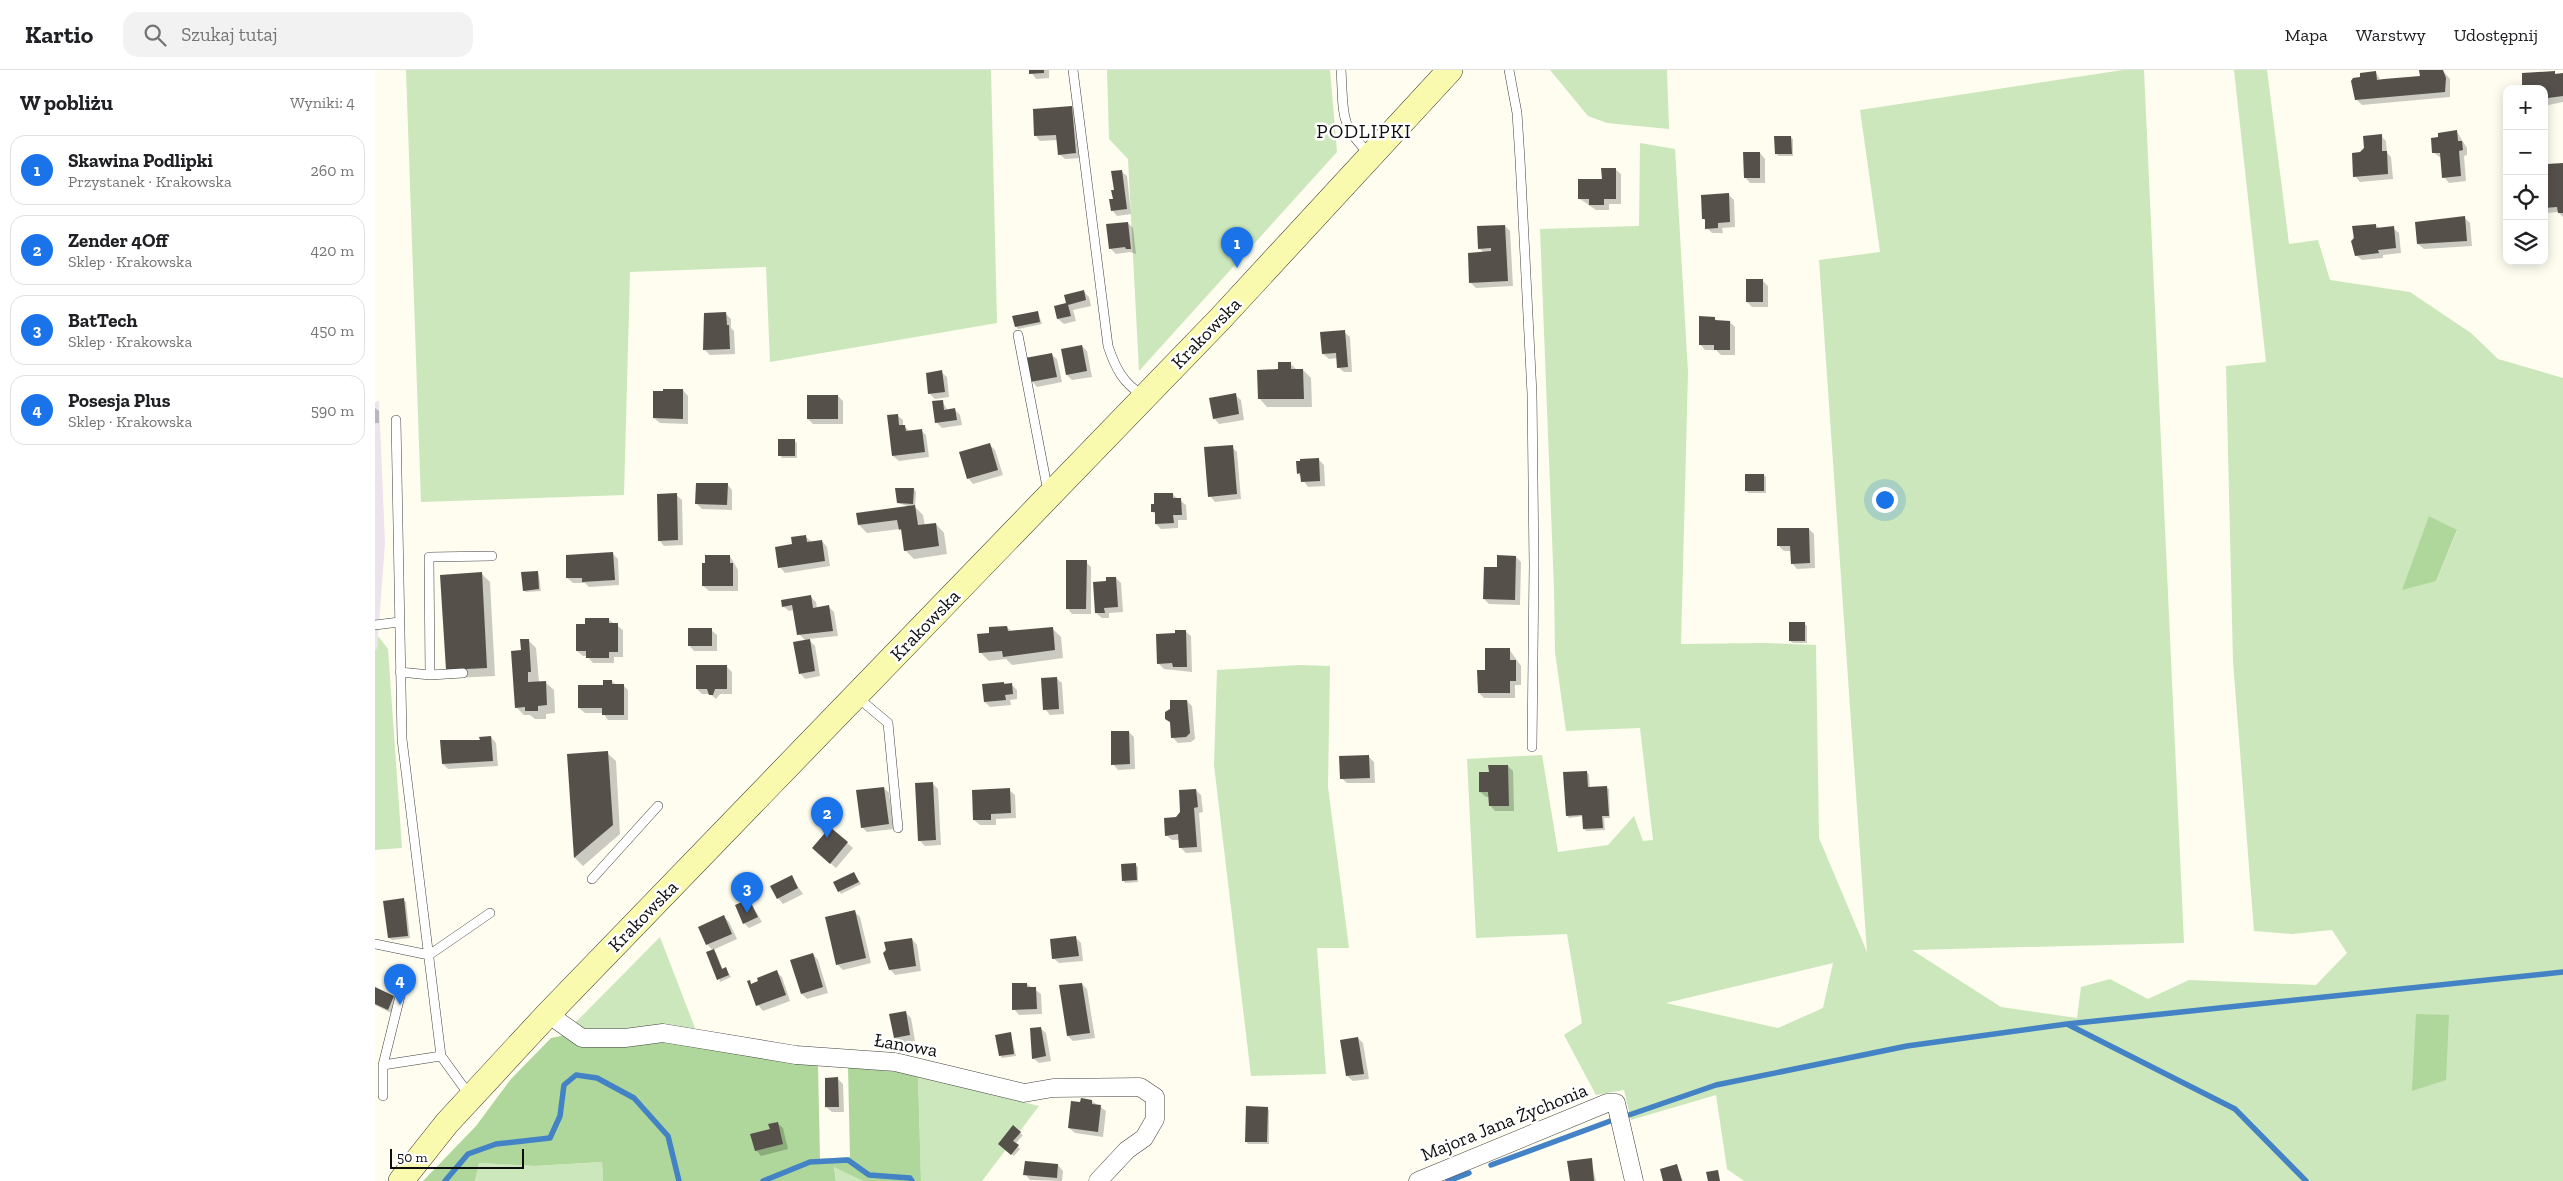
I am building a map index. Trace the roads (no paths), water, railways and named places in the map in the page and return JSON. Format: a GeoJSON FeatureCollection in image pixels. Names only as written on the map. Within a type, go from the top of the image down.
{"type":"FeatureCollection","features":[{"type":"Feature","properties":{"kind":"main road","name":"Krakowska"},"geometry":{"type":"LineString","coordinates":[[401,1181],[471,1097],[548,1014],[1145,397],[1372,156],[1450,70]]}},
{"type":"Feature","properties":{"kind":"street","name":"Łanowa"},"geometry":{"type":"LineString","coordinates":[[548,1014],[582,1038],[625,1038],[663,1032],[796,1055],[895,1062],[1024,1093],[1053,1088],[1140,1088],[1155,1097],[1155,1119],[1144,1138],[1127,1150],[1098,1181]]}},
{"type":"Feature","properties":{"kind":"street","name":"Majora Jana Żychonia"},"geometry":{"type":"LineString","coordinates":[[1418,1181],[1607,1103],[1616,1103],[1634,1181]]}},
{"type":"Feature","properties":{"kind":"lane"},"geometry":{"type":"LineString","coordinates":[[1073,70],[1108,346],[1122,378],[1133,390],[1145,397]]}},
{"type":"Feature","properties":{"kind":"lane"},"geometry":{"type":"LineString","coordinates":[[1341,70],[1345,121],[1349,131],[1372,156]]}},
{"type":"Feature","properties":{"kind":"lane"},"geometry":{"type":"LineString","coordinates":[[1509,70],[1517,113],[1532,394],[1534,565],[1532,746]]}},
{"type":"Feature","properties":{"kind":"lane"},"geometry":{"type":"LineString","coordinates":[[1018,335],[1049,496]]}},
{"type":"Feature","properties":{"kind":"lane"},"geometry":{"type":"LineString","coordinates":[[396,420],[402,739],[441,1056],[471,1097]]}},
{"type":"Feature","properties":{"kind":"lane"},"geometry":{"type":"LineString","coordinates":[[431,675],[429,557],[492,556]]}},
{"type":"Feature","properties":{"kind":"lane"},"geometry":{"type":"LineString","coordinates":[[375,625],[399,622]]}},
{"type":"Feature","properties":{"kind":"lane"},"geometry":{"type":"LineString","coordinates":[[400,672],[431,675],[463,673]]}},
{"type":"Feature","properties":{"kind":"lane"},"geometry":{"type":"LineString","coordinates":[[856,696],[888,723],[898,828]]}},
{"type":"Feature","properties":{"kind":"lane"},"geometry":{"type":"LineString","coordinates":[[592,879],[658,806]]}},
{"type":"Feature","properties":{"kind":"lane"},"geometry":{"type":"LineString","coordinates":[[375,944],[429,955],[490,912]]}},
{"type":"Feature","properties":{"kind":"lane"},"geometry":{"type":"LineString","coordinates":[[383,1096],[383,1066],[405,980]]}},
{"type":"Feature","properties":{"kind":"lane"},"geometry":{"type":"LineString","coordinates":[[383,1066],[441,1056]]}},
{"type":"Feature","properties":{"kind":"waterway"},"geometry":{"type":"LineString","coordinates":[[1629,1115],[1716,1085],[1907,1046],[2067,1024],[2563,972]]}},
{"type":"Feature","properties":{"kind":"waterway"},"geometry":{"type":"LineString","coordinates":[[2067,1024],[2235,1109],[2306,1181]]}},
{"type":"Feature","properties":{"kind":"waterway"},"geometry":{"type":"LineString","coordinates":[[445,1181],[468,1154],[496,1144],[550,1138],[560,1116],[564,1085],[576,1075],[597,1078],[634,1098],[668,1136],[679,1181]]}},
{"type":"Feature","properties":{"kind":"waterway"},"geometry":{"type":"LineString","coordinates":[[1491,1165],[1613,1120]]}},
{"type":"Feature","properties":{"kind":"waterway"},"geometry":{"type":"LineString","coordinates":[[763,1181],[810,1162],[848,1160],[869,1175],[910,1178],[912,1181]]}},
{"type":"Feature","properties":{"kind":"waterway"},"geometry":{"type":"LineString","coordinates":[[1448,1181],[1469,1173]]}},
{"type":"Feature","properties":{"kind":"place","name":"Skawina Podlipki"},"geometry":{"type":"Point","coordinates":[1237,268]}},
{"type":"Feature","properties":{"kind":"place","name":"Zender 4Off"},"geometry":{"type":"Point","coordinates":[827,838]}},
{"type":"Feature","properties":{"kind":"place","name":"BatTech"},"geometry":{"type":"Point","coordinates":[747,913]}},
{"type":"Feature","properties":{"kind":"place","name":"Posesja Plus"},"geometry":{"type":"Point","coordinates":[400,1005]}},
{"type":"Feature","properties":{"kind":"district","name":"PODLIPKI"},"geometry":{"type":"Point","coordinates":[1364,131]}}]}
